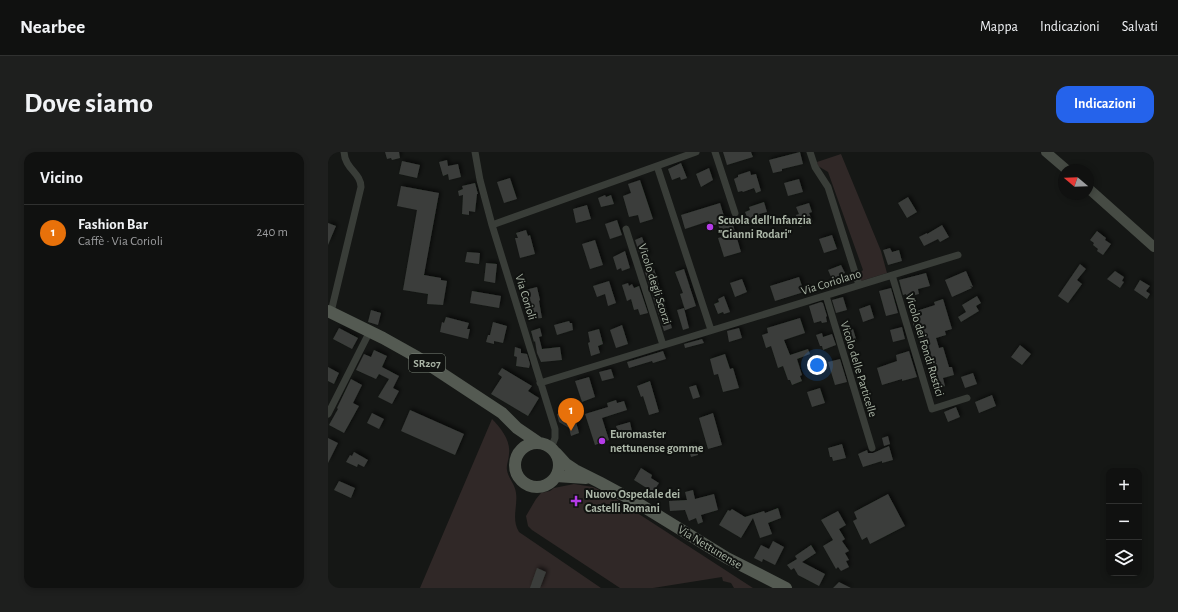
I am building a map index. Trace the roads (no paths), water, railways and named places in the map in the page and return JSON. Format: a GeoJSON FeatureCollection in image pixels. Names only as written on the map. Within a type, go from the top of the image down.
{"type":"FeatureCollection","features":[{"type":"Feature","properties":{"kind":"main road","name":"SR207"},"geometry":{"type":"LineString","coordinates":[[330,311],[417,357],[502,413],[517,428],[539,443],[553,450]]}},
{"type":"Feature","properties":{"kind":"main road"},"geometry":{"type":"LineString","coordinates":[[517,428],[522,448]]}},
{"type":"Feature","properties":{"kind":"main road"},"geometry":{"type":"LineString","coordinates":[[539,443],[529,444],[522,448],[517,454],[515,461],[515,469],[518,476],[522,482],[529,486],[544,486],[551,482],[556,476],[559,464],[553,450]]}},
{"type":"Feature","properties":{"kind":"main road","name":"Via Nettunense"},"geometry":{"type":"LineString","coordinates":[[553,450],[570,467],[645,508],[717,553],[786,588]]}},
{"type":"Feature","properties":{"kind":"main road","name":"Via Nettunense"},"geometry":{"type":"LineString","coordinates":[[556,476],[594,479]]}},
{"type":"Feature","properties":{"kind":"street"},"geometry":{"type":"LineString","coordinates":[[330,311],[361,185],[359,178],[346,162],[344,152]]}},
{"type":"Feature","properties":{"kind":"street","name":"Via Corioli"},"geometry":{"type":"LineString","coordinates":[[475,152],[480,180],[492,225],[555,429],[553,450]]}},
{"type":"Feature","properties":{"kind":"street"},"geometry":{"type":"LineString","coordinates":[[492,225],[696,152]]}},
{"type":"Feature","properties":{"kind":"street"},"geometry":{"type":"LineString","coordinates":[[715,152],[735,213]]}},
{"type":"Feature","properties":{"kind":"street"},"geometry":{"type":"LineString","coordinates":[[810,152],[815,167],[828,187],[859,285]]}},
{"type":"Feature","properties":{"kind":"street"},"geometry":{"type":"LineString","coordinates":[[1046,152],[1059,164]]}},
{"type":"Feature","properties":{"kind":"street"},"geometry":{"type":"LineString","coordinates":[[657,166],[711,330]]}},
{"type":"Feature","properties":{"kind":"street"},"geometry":{"type":"LineString","coordinates":[[1094,193],[1154,247]]}},
{"type":"Feature","properties":{"kind":"street","name":"Vicolo degli Scorzi"},"geometry":{"type":"LineString","coordinates":[[626,229],[663,345]]}},
{"type":"Feature","properties":{"kind":"street","name":"Via Coriolano"},"geometry":{"type":"LineString","coordinates":[[540,383],[958,255]]}},
{"type":"Feature","properties":{"kind":"street","name":"Vicolo dei Fondi Rustici"},"geometry":{"type":"LineString","coordinates":[[892,275],[932,409],[967,398]]}},
{"type":"Feature","properties":{"kind":"street","name":"Vicolo delle Particelle"},"geometry":{"type":"LineString","coordinates":[[826,296],[872,448]]}},
{"type":"Feature","properties":{"kind":"street"},"geometry":{"type":"LineString","coordinates":[[328,414],[370,331]]}},
{"type":"Feature","properties":{"kind":"place","name":"Scuola dell'Infanzia \"Gianni Rodari\""},"geometry":{"type":"Point","coordinates":[710,227]}},
{"type":"Feature","properties":{"kind":"place","name":"Fashion Bar"},"geometry":{"type":"Point","coordinates":[571,431]}},
{"type":"Feature","properties":{"kind":"place","name":"Euromaster nettunense gomme"},"geometry":{"type":"Point","coordinates":[602,441]}},
{"type":"Feature","properties":{"kind":"place","name":"Nuovo Ospedale dei Castelli Romani"},"geometry":{"type":"Point","coordinates":[576,501]}}]}
